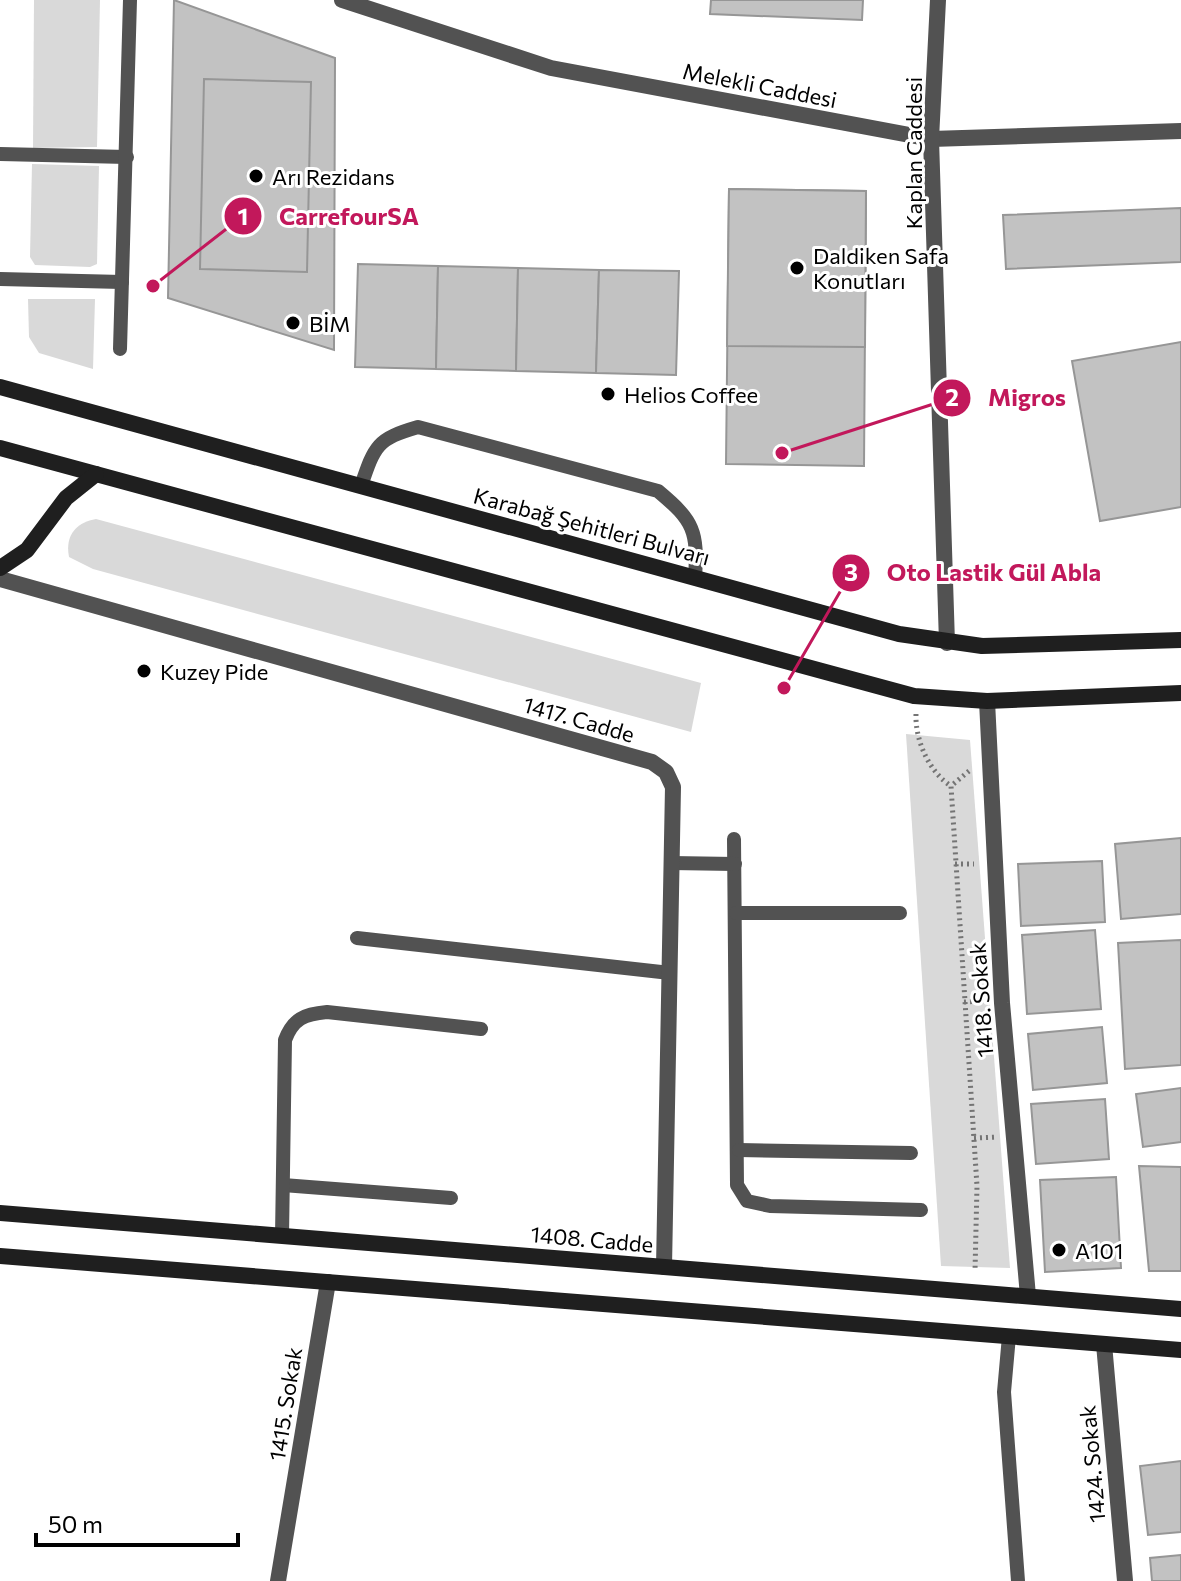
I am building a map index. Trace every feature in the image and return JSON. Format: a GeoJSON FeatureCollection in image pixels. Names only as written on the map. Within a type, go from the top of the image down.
{"type":"FeatureCollection","features":[{"type":"Feature","properties":{"kind":"main road","name":"Karabağ Şehitleri Bulvarı"},"geometry":{"type":"LineString","coordinates":[[0,387],[899,634],[947,643],[1014,646],[1181,640]]}},
{"type":"Feature","properties":{"kind":"main road"},"geometry":{"type":"LineString","coordinates":[[0,448],[918,696],[987,701],[1181,693]]}},
{"type":"Feature","properties":{"kind":"main road"},"geometry":{"type":"LineString","coordinates":[[0,568],[27,550],[66,498],[96,474]]}},
{"type":"Feature","properties":{"kind":"main road","name":"1408. Cadde"},"geometry":{"type":"LineString","coordinates":[[0,1213],[1181,1309]]}},
{"type":"Feature","properties":{"kind":"main road"},"geometry":{"type":"LineString","coordinates":[[0,1256],[1181,1350]]}},
{"type":"Feature","properties":{"kind":"street","name":"Melekli Caddesi"},"geometry":{"type":"LineString","coordinates":[[342,0],[551,68],[931,139],[1181,131]]}},
{"type":"Feature","properties":{"kind":"street","name":"Kaplan Caddesi"},"geometry":{"type":"LineString","coordinates":[[938,0],[931,139],[947,643]]}},
{"type":"Feature","properties":{"kind":"street","name":"1417. Cadde"},"geometry":{"type":"LineString","coordinates":[[0,579],[652,762],[666,772],[673,787],[664,1267]]}},
{"type":"Feature","properties":{"kind":"street","name":"1418. Sokak"},"geometry":{"type":"LineString","coordinates":[[987,701],[1002,1003],[1028,1296]]}},
{"type":"Feature","properties":{"kind":"street","name":"1415. Sokak"},"geometry":{"type":"LineString","coordinates":[[278,1581],[328,1282]]}},
{"type":"Feature","properties":{"kind":"street","name":"1424. Sokak"},"geometry":{"type":"LineString","coordinates":[[1104,1344],[1125,1581]]}},
{"type":"Feature","properties":{"kind":"lane"},"geometry":{"type":"LineString","coordinates":[[120,349],[130,0]]}},
{"type":"Feature","properties":{"kind":"lane"},"geometry":{"type":"LineString","coordinates":[[0,154],[127,157]]}},
{"type":"Feature","properties":{"kind":"lane"},"geometry":{"type":"LineString","coordinates":[[0,279],[122,282]]}},
{"type":"Feature","properties":{"kind":"lane"},"geometry":{"type":"LineString","coordinates":[[361,486],[371,457],[387,436],[418,427],[658,491],[686,515],[698,541],[695,578]]}},
{"type":"Feature","properties":{"kind":"lane"},"geometry":{"type":"LineString","coordinates":[[734,839],[737,1185],[747,1201],[770,1206],[921,1210]]}},
{"type":"Feature","properties":{"kind":"lane"},"geometry":{"type":"LineString","coordinates":[[671,863],[735,864]]}},
{"type":"Feature","properties":{"kind":"lane"},"geometry":{"type":"LineString","coordinates":[[736,913],[900,913]]}},
{"type":"Feature","properties":{"kind":"lane"},"geometry":{"type":"LineString","coordinates":[[357,938],[670,973]]}},
{"type":"Feature","properties":{"kind":"lane"},"geometry":{"type":"LineString","coordinates":[[282,1236],[285,1040],[291,1024],[309,1014],[327,1012],[481,1029]]}},
{"type":"Feature","properties":{"kind":"lane"},"geometry":{"type":"LineString","coordinates":[[739,1150],[911,1153]]}},
{"type":"Feature","properties":{"kind":"lane"},"geometry":{"type":"LineString","coordinates":[[283,1185],[451,1198]]}},
{"type":"Feature","properties":{"kind":"lane"},"geometry":{"type":"LineString","coordinates":[[1009,1336],[1004,1392],[1018,1581]]}},
{"type":"Feature","properties":{"kind":"path"},"geometry":{"type":"LineString","coordinates":[[918,696],[916,727],[920,740],[928,761],[951,786],[977,1186],[973,1292]]}},
{"type":"Feature","properties":{"kind":"path"},"geometry":{"type":"LineString","coordinates":[[951,786],[990,752]]}},
{"type":"Feature","properties":{"kind":"shaded area"},"geometry":{"type":"Polygon","coordinates":[[[34,0],[100,0],[97,147],[33,148],[34,0]]]}},
{"type":"Feature","properties":{"kind":"shaded area"},"geometry":{"type":"Polygon","coordinates":[[[32,164],[99,166],[97,264],[90,267],[35,265],[30,257],[32,164]]]}},
{"type":"Feature","properties":{"kind":"shaded area"},"geometry":{"type":"Polygon","coordinates":[[[28,299],[95,299],[93,369],[39,353],[29,337],[28,299]]]}},
{"type":"Feature","properties":{"kind":"shaded area"},"geometry":{"type":"Polygon","coordinates":[[[96,519],[701,683],[691,732],[93,569],[69,557],[68,550],[70,537],[77,527],[96,519]]]}},
{"type":"Feature","properties":{"kind":"shaded area"},"geometry":{"type":"Polygon","coordinates":[[[906,734],[970,740],[1010,1268],[941,1266],[906,734]]]}},
{"type":"Feature","properties":{"kind":"building"},"geometry":{"type":"Polygon","coordinates":[[[174,0],[335,58],[334,350],[168,298],[174,0]]]}},
{"type":"Feature","properties":{"kind":"building"},"geometry":{"type":"Polygon","coordinates":[[[711,0],[863,0],[862,20],[710,14],[711,0]]]}},
{"type":"Feature","properties":{"kind":"building","name":"Arı Rezidans"},"geometry":{"type":"Polygon","coordinates":[[[204,79],[311,82],[307,272],[200,269],[204,79]]]}},
{"type":"Feature","properties":{"kind":"building"},"geometry":{"type":"Polygon","coordinates":[[[729,189],[866,191],[864,466],[726,464],[729,189]]]}},
{"type":"Feature","properties":{"kind":"building","name":"Daldiken Safa Konutları"},"geometry":{"type":"Polygon","coordinates":[[[729,189],[866,191],[865,347],[727,346],[729,189]]]}},
{"type":"Feature","properties":{"kind":"building"},"geometry":{"type":"Polygon","coordinates":[[[1181,208],[1181,262],[1006,269],[1003,215],[1181,208]]]}},
{"type":"Feature","properties":{"kind":"building"},"geometry":{"type":"Polygon","coordinates":[[[358,264],[438,266],[436,369],[355,367],[358,264]]]}},
{"type":"Feature","properties":{"kind":"building"},"geometry":{"type":"Polygon","coordinates":[[[438,266],[518,268],[516,371],[436,369],[438,266]]]}},
{"type":"Feature","properties":{"kind":"building"},"geometry":{"type":"Polygon","coordinates":[[[518,268],[599,270],[596,373],[516,371],[518,268]]]}},
{"type":"Feature","properties":{"kind":"building"},"geometry":{"type":"Polygon","coordinates":[[[599,270],[679,271],[676,375],[596,373],[599,270]]]}},
{"type":"Feature","properties":{"kind":"building"},"geometry":{"type":"Polygon","coordinates":[[[1181,342],[1181,507],[1100,521],[1072,361],[1181,342]]]}},
{"type":"Feature","properties":{"kind":"building"},"geometry":{"type":"Polygon","coordinates":[[[1181,838],[1181,914],[1121,919],[1115,844],[1181,838]]]}},
{"type":"Feature","properties":{"kind":"building"},"geometry":{"type":"Polygon","coordinates":[[[1102,861],[1105,922],[1021,926],[1018,864],[1102,861]]]}},
{"type":"Feature","properties":{"kind":"building"},"geometry":{"type":"Polygon","coordinates":[[[1095,930],[1101,1009],[1027,1014],[1022,935],[1095,930]]]}},
{"type":"Feature","properties":{"kind":"building"},"geometry":{"type":"Polygon","coordinates":[[[1181,940],[1181,1065],[1125,1069],[1118,943],[1181,940]]]}},
{"type":"Feature","properties":{"kind":"building"},"geometry":{"type":"Polygon","coordinates":[[[1102,1027],[1107,1083],[1033,1090],[1028,1034],[1102,1027]]]}},
{"type":"Feature","properties":{"kind":"building"},"geometry":{"type":"Polygon","coordinates":[[[1181,1088],[1181,1142],[1143,1147],[1136,1094],[1181,1088]]]}},
{"type":"Feature","properties":{"kind":"building"},"geometry":{"type":"Polygon","coordinates":[[[1105,1099],[1109,1159],[1036,1164],[1031,1104],[1105,1099]]]}},
{"type":"Feature","properties":{"kind":"building"},"geometry":{"type":"Polygon","coordinates":[[[1139,1166],[1181,1167],[1181,1271],[1149,1271],[1139,1166]]]}},
{"type":"Feature","properties":{"kind":"building"},"geometry":{"type":"Polygon","coordinates":[[[1116,1177],[1121,1268],[1045,1272],[1040,1180],[1116,1177]]]}},
{"type":"Feature","properties":{"kind":"building"},"geometry":{"type":"Polygon","coordinates":[[[1181,1461],[1181,1532],[1148,1535],[1140,1466],[1181,1461]]]}},
{"type":"Feature","properties":{"kind":"building"},"geometry":{"type":"Polygon","coordinates":[[[1181,1555],[1181,1581],[1152,1581],[1150,1558],[1181,1555]]]}},
{"type":"Feature","properties":{"kind":"place","name":"Arı Rezidans"},"geometry":{"type":"Point","coordinates":[256,176]}},
{"type":"Feature","properties":{"kind":"place","name":"Daldiken Safa Konutları"},"geometry":{"type":"Point","coordinates":[797,268]}},
{"type":"Feature","properties":{"kind":"place","name":"CarrefourSA"},"geometry":{"type":"Point","coordinates":[153,286]}},
{"type":"Feature","properties":{"kind":"place","name":"BİM"},"geometry":{"type":"Point","coordinates":[293,323]}},
{"type":"Feature","properties":{"kind":"place","name":"Helios Coffee"},"geometry":{"type":"Point","coordinates":[608,394]}},
{"type":"Feature","properties":{"kind":"place","name":"Migros"},"geometry":{"type":"Point","coordinates":[782,453]}},
{"type":"Feature","properties":{"kind":"place","name":"Kuzey Pide"},"geometry":{"type":"Point","coordinates":[144,671]}},
{"type":"Feature","properties":{"kind":"place","name":"Oto Lastik Gül Abla"},"geometry":{"type":"Point","coordinates":[784,688]}},
{"type":"Feature","properties":{"kind":"place","name":"A101"},"geometry":{"type":"Point","coordinates":[1059,1250]}}]}
